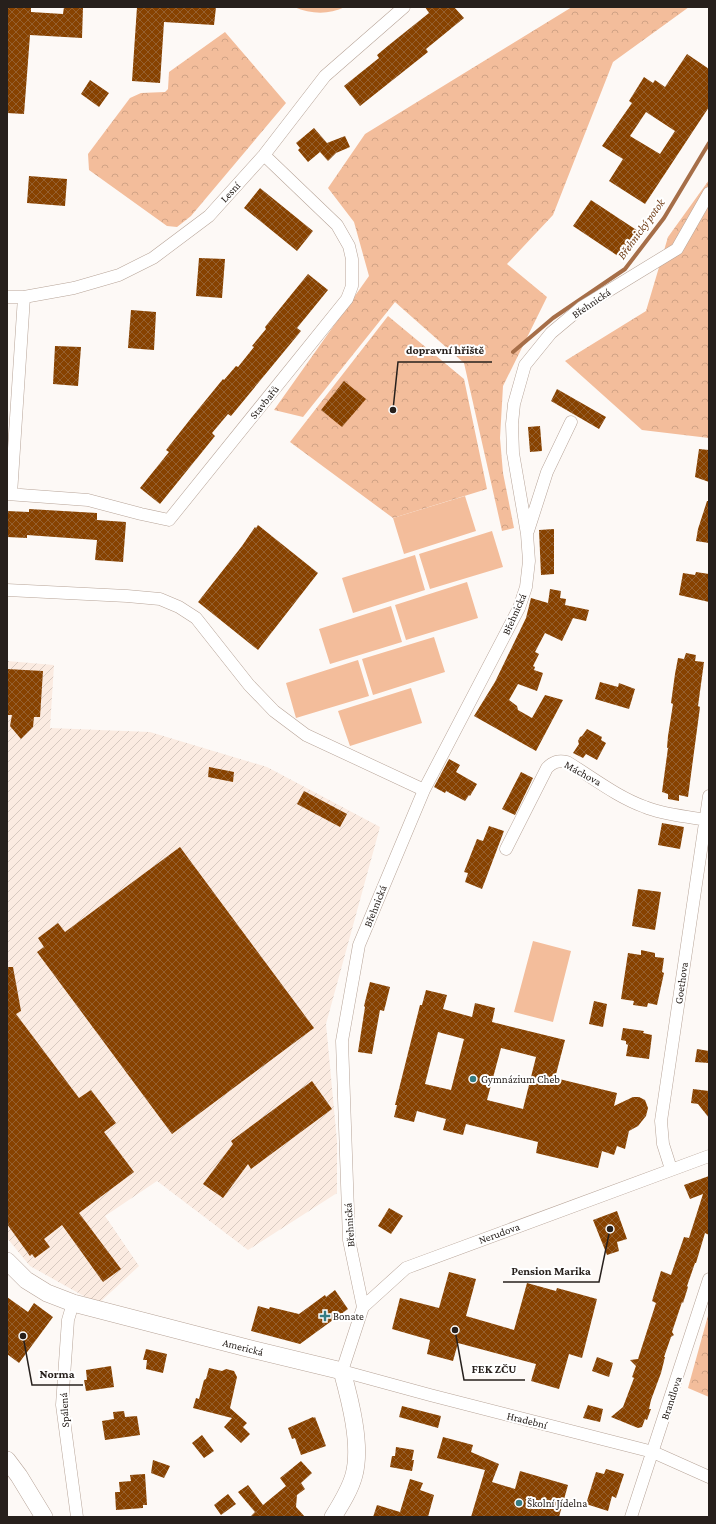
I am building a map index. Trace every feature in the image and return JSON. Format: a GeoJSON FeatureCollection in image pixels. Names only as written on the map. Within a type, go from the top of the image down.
{"type":"FeatureCollection","features":[{"type":"Feature","properties":{"kind":"street","name":"Lesní"},"geometry":{"type":"LineString","coordinates":[[7,297],[24,297],[74,288],[119,275],[153,258],[209,216],[264,155],[325,76],[404,7]]}},
{"type":"Feature","properties":{"kind":"street","name":"Stavbařů"},"geometry":{"type":"LineString","coordinates":[[24,297],[9,494],[88,500],[169,520],[347,299],[352,286],[352,259],[348,246],[337,225],[264,155]]}},
{"type":"Feature","properties":{"kind":"street","name":"Břehnická"},"geometry":{"type":"LineString","coordinates":[[363,1307],[349,1240],[342,1041],[359,945],[424,790],[519,608],[526,587],[529,561],[527,534],[513,453],[512,424],[514,404],[525,365],[551,333],[582,307],[677,249],[709,193]]}},
{"type":"Feature","properties":{"kind":"street","name":"Břehnická"},"geometry":{"type":"LineString","coordinates":[[527,534],[548,472],[570,422]]}},
{"type":"Feature","properties":{"kind":"street"},"geometry":{"type":"LineString","coordinates":[[7,590],[153,599],[179,606],[196,618],[245,682],[274,711],[306,735],[424,790]]}},
{"type":"Feature","properties":{"kind":"street","name":"Máchova"},"geometry":{"type":"LineString","coordinates":[[506,849],[547,768],[552,762],[567,762],[630,801],[646,808],[706,820]]}},
{"type":"Feature","properties":{"kind":"street","name":"Goethova"},"geometry":{"type":"LineString","coordinates":[[670,1169],[663,1144],[661,1121],[709,796]]}},
{"type":"Feature","properties":{"kind":"street","name":"Nerudova"},"geometry":{"type":"LineString","coordinates":[[342,1371],[363,1307],[406,1268],[670,1169],[709,1156]]}},
{"type":"Feature","properties":{"kind":"street","name":"Americká"},"geometry":{"type":"LineString","coordinates":[[7,1261],[26,1280],[47,1293],[73,1303],[342,1371]]}},
{"type":"Feature","properties":{"kind":"street","name":"Brandlova"},"geometry":{"type":"LineString","coordinates":[[631,1517],[709,1279]]}},
{"type":"Feature","properties":{"kind":"street","name":"Spálená"},"geometry":{"type":"LineString","coordinates":[[73,1303],[68,1320],[62,1405],[77,1517]]}},
{"type":"Feature","properties":{"kind":"street"},"geometry":{"type":"LineString","coordinates":[[333,1517],[347,1492],[354,1474],[356,1452],[351,1403],[342,1371]]}},
{"type":"Feature","properties":{"kind":"street","name":"Hradební"},"geometry":{"type":"LineString","coordinates":[[342,1371],[653,1452],[709,1477]]}},
{"type":"Feature","properties":{"kind":"street"},"geometry":{"type":"LineString","coordinates":[[7,1460],[44,1516]]}},
{"type":"Feature","properties":{"kind":"shaded area"},"geometry":{"type":"Polygon","coordinates":[[[7,661],[54,665],[50,728],[150,732],[267,767],[380,827],[326,1024],[337,1141],[337,1193],[248,1250],[157,1181],[105,1216],[139,1266],[98,1304],[30,1266],[7,1238],[7,661]]]}},
{"type":"Feature","properties":{"kind":"green space"},"geometry":{"type":"Polygon","coordinates":[[[294,7],[345,7],[339,10],[320,13],[294,7]]]}},
{"type":"Feature","properties":{"kind":"green space"},"geometry":{"type":"Polygon","coordinates":[[[572,7],[689,7],[613,62],[553,215],[507,264],[547,297],[503,386],[500,438],[503,473],[514,528],[502,531],[464,363],[395,302],[303,417],[274,410],[369,276],[354,222],[328,188],[365,134],[572,7]]]}},
{"type":"Feature","properties":{"kind":"green space"},"geometry":{"type":"Polygon","coordinates":[[[225,32],[286,103],[191,216],[177,227],[167,226],[89,170],[88,154],[130,98],[141,93],[165,92],[168,89],[169,72],[225,32]]]}},
{"type":"Feature","properties":{"kind":"green space"},"geometry":{"type":"Polygon","coordinates":[[[709,180],[709,438],[642,430],[565,361],[646,311],[668,237],[709,180]]]}},
{"type":"Feature","properties":{"kind":"green space"},"geometry":{"type":"Polygon","coordinates":[[[388,316],[464,379],[487,489],[393,518],[290,442],[388,316]]]}},
{"type":"Feature","properties":{"kind":"green space"},"geometry":{"type":"Polygon","coordinates":[[[465,496],[476,531],[404,554],[393,518],[465,496]]]}},
{"type":"Feature","properties":{"kind":"green space"},"geometry":{"type":"Polygon","coordinates":[[[492,531],[503,567],[430,589],[419,554],[492,531]]]}},
{"type":"Feature","properties":{"kind":"green space"},"geometry":{"type":"Polygon","coordinates":[[[415,555],[425,590],[353,613],[342,578],[415,555]]]}},
{"type":"Feature","properties":{"kind":"green space"},"geometry":{"type":"Polygon","coordinates":[[[467,582],[478,618],[406,640],[395,605],[467,582]]]}},
{"type":"Feature","properties":{"kind":"green space"},"geometry":{"type":"Polygon","coordinates":[[[391,606],[402,642],[330,664],[319,629],[391,606]]]}},
{"type":"Feature","properties":{"kind":"green space"},"geometry":{"type":"Polygon","coordinates":[[[434,637],[445,672],[373,695],[362,659],[434,637]]]}},
{"type":"Feature","properties":{"kind":"green space"},"geometry":{"type":"Polygon","coordinates":[[[358,660],[369,696],[296,718],[286,683],[358,660]]]}},
{"type":"Feature","properties":{"kind":"green space"},"geometry":{"type":"Polygon","coordinates":[[[411,688],[422,723],[350,746],[338,711],[411,688]]]}},
{"type":"Feature","properties":{"kind":"green space"},"geometry":{"type":"Polygon","coordinates":[[[533,941],[571,951],[553,1022],[514,1012],[533,941]]]}},
{"type":"Feature","properties":{"kind":"green space"},"geometry":{"type":"Polygon","coordinates":[[[709,1312],[709,1397],[688,1388],[709,1312]]]}},
{"type":"Feature","properties":{"kind":"building"},"geometry":{"type":"Polygon","coordinates":[[[8,7],[31,7],[31,12],[63,14],[64,7],[83,7],[82,38],[30,35],[24,114],[7,113],[8,7]]]}},
{"type":"Feature","properties":{"kind":"building"},"geometry":{"type":"Polygon","coordinates":[[[137,7],[216,7],[214,25],[164,22],[160,83],[132,81],[137,7]]]}},
{"type":"Feature","properties":{"kind":"building"},"geometry":{"type":"Polygon","coordinates":[[[425,7],[454,7],[464,18],[426,49],[428,52],[360,106],[344,86],[379,58],[377,55],[429,13],[425,7]]]}},
{"type":"Feature","properties":{"kind":"building"},"geometry":{"type":"Polygon","coordinates":[[[687,54],[709,69],[709,107],[645,204],[609,181],[623,159],[602,146],[632,103],[629,101],[644,77],[653,83],[655,80],[665,87],[687,54]],[[646,112],[630,136],[660,154],[675,131],[646,112]]]}},
{"type":"Feature","properties":{"kind":"building"},"geometry":{"type":"Polygon","coordinates":[[[90,80],[109,93],[99,107],[81,94],[90,80]]]}},
{"type":"Feature","properties":{"kind":"building"},"geometry":{"type":"Polygon","coordinates":[[[314,128],[327,143],[345,136],[350,147],[336,153],[328,161],[320,152],[308,162],[298,150],[300,148],[296,143],[314,128]]]}},
{"type":"Feature","properties":{"kind":"building"},"geometry":{"type":"Polygon","coordinates":[[[29,176],[67,179],[65,206],[27,203],[29,176]]]}},
{"type":"Feature","properties":{"kind":"building"},"geometry":{"type":"Polygon","coordinates":[[[260,188],[313,231],[297,251],[244,208],[260,188]]]}},
{"type":"Feature","properties":{"kind":"building"},"geometry":{"type":"Polygon","coordinates":[[[591,200],[638,231],[621,258],[573,226],[591,200]]]}},
{"type":"Feature","properties":{"kind":"building"},"geometry":{"type":"Polygon","coordinates":[[[199,258],[225,259],[222,298],[196,296],[199,258]]]}},
{"type":"Feature","properties":{"kind":"building"},"geometry":{"type":"Polygon","coordinates":[[[308,274],[328,290],[297,328],[301,331],[231,416],[228,414],[212,433],[215,436],[160,504],[140,488],[169,452],[166,450],[223,379],[224,380],[236,366],[238,367],[254,347],[252,346],[266,329],[265,327],[308,274]]]}},
{"type":"Feature","properties":{"kind":"building"},"geometry":{"type":"Polygon","coordinates":[[[131,310],[156,312],[154,350],[128,348],[131,310]]]}},
{"type":"Feature","properties":{"kind":"building"},"geometry":{"type":"Polygon","coordinates":[[[55,346],[81,347],[78,386],[53,384],[55,346]]]}},
{"type":"Feature","properties":{"kind":"building"},"geometry":{"type":"Polygon","coordinates":[[[344,381],[366,399],[342,427],[321,410],[344,381]]]}},
{"type":"Feature","properties":{"kind":"building"},"geometry":{"type":"Polygon","coordinates":[[[557,389],[606,417],[599,429],[551,401],[557,389]]]}},
{"type":"Feature","properties":{"kind":"building"},"geometry":{"type":"Polygon","coordinates":[[[540,426],[542,451],[530,452],[528,427],[540,426]]]}},
{"type":"Feature","properties":{"kind":"building"},"geometry":{"type":"Polygon","coordinates":[[[699,449],[709,450],[709,482],[695,477],[699,449]]]}},
{"type":"Feature","properties":{"kind":"building"},"geometry":{"type":"Polygon","coordinates":[[[707,501],[709,501],[709,543],[696,541],[698,529],[707,501]]]}},
{"type":"Feature","properties":{"kind":"building"},"geometry":{"type":"Polygon","coordinates":[[[29,509],[97,513],[97,520],[126,522],[123,562],[95,560],[97,540],[27,535],[27,538],[7,537],[7,511],[29,512],[29,509]]]}},
{"type":"Feature","properties":{"kind":"building"},"geometry":{"type":"Polygon","coordinates":[[[258,525],[318,573],[258,650],[198,602],[258,525]]]}},
{"type":"Feature","properties":{"kind":"building"},"geometry":{"type":"Polygon","coordinates":[[[554,529],[554,574],[541,575],[539,530],[554,529]]]}},
{"type":"Feature","properties":{"kind":"building"},"geometry":{"type":"Polygon","coordinates":[[[696,572],[709,574],[709,602],[679,595],[683,573],[695,575],[696,572]]]}},
{"type":"Feature","properties":{"kind":"building"},"geometry":{"type":"Polygon","coordinates":[[[550,589],[561,591],[560,598],[566,599],[565,605],[589,610],[586,621],[573,618],[562,641],[545,633],[535,652],[539,654],[533,666],[535,667],[534,670],[543,673],[537,691],[518,684],[509,700],[517,706],[518,710],[532,718],[545,695],[563,700],[536,751],[474,716],[495,682],[526,618],[531,598],[548,603],[550,589]]]}},
{"type":"Feature","properties":{"kind":"building"},"geometry":{"type":"Polygon","coordinates":[[[686,653],[696,655],[695,661],[704,662],[698,706],[700,707],[688,797],[679,795],[679,801],[668,799],[668,794],[662,792],[673,704],[671,703],[675,674],[678,658],[684,659],[686,653]]]}},
{"type":"Feature","properties":{"kind":"building"},"geometry":{"type":"Polygon","coordinates":[[[7,669],[43,671],[40,717],[34,717],[33,727],[21,739],[10,726],[12,715],[7,715],[7,669]]]}},
{"type":"Feature","properties":{"kind":"building"},"geometry":{"type":"Polygon","coordinates":[[[600,682],[618,687],[619,683],[635,689],[629,709],[595,699],[600,682]]]}},
{"type":"Feature","properties":{"kind":"building"},"geometry":{"type":"Polygon","coordinates":[[[587,729],[602,737],[601,740],[606,743],[597,760],[586,754],[583,758],[573,753],[579,744],[578,741],[580,737],[587,729]]]}},
{"type":"Feature","properties":{"kind":"building"},"geometry":{"type":"Polygon","coordinates":[[[449,759],[460,765],[456,772],[477,784],[470,796],[469,795],[465,801],[446,791],[445,793],[434,787],[449,759]]]}},
{"type":"Feature","properties":{"kind":"building"},"geometry":{"type":"Polygon","coordinates":[[[209,767],[234,772],[233,782],[208,777],[209,767]]]}},
{"type":"Feature","properties":{"kind":"building"},"geometry":{"type":"Polygon","coordinates":[[[521,772],[533,778],[515,815],[502,809],[521,772]]]}},
{"type":"Feature","properties":{"kind":"building"},"geometry":{"type":"Polygon","coordinates":[[[304,791],[347,814],[340,827],[297,804],[304,791]]]}},
{"type":"Feature","properties":{"kind":"building"},"geometry":{"type":"Polygon","coordinates":[[[662,823],[684,827],[680,849],[658,845],[662,823]]]}},
{"type":"Feature","properties":{"kind":"building"},"geometry":{"type":"Polygon","coordinates":[[[489,826],[504,831],[482,889],[465,882],[468,873],[464,872],[477,839],[483,841],[489,826]]]}},
{"type":"Feature","properties":{"kind":"building"},"geometry":{"type":"Polygon","coordinates":[[[180,847],[314,1028],[172,1134],[37,952],[44,947],[38,938],[58,923],[65,932],[180,847]]]}},
{"type":"Feature","properties":{"kind":"building"},"geometry":{"type":"Polygon","coordinates":[[[638,889],[661,892],[655,930],[632,926],[638,889]]]}},
{"type":"Feature","properties":{"kind":"building"},"geometry":{"type":"Polygon","coordinates":[[[641,950],[655,953],[655,957],[664,958],[662,972],[664,973],[657,1005],[648,1003],[647,1007],[633,1005],[634,1001],[621,999],[628,953],[641,955],[641,950]]]}},
{"type":"Feature","properties":{"kind":"building"},"geometry":{"type":"Polygon","coordinates":[[[7,967],[13,967],[21,1011],[16,1014],[79,1098],[91,1090],[116,1123],[104,1132],[134,1172],[79,1213],[121,1269],[103,1282],[62,1225],[44,1239],[50,1247],[35,1258],[32,1254],[30,1256],[7,1224],[7,967]]]}},
{"type":"Feature","properties":{"kind":"building"},"geometry":{"type":"Polygon","coordinates":[[[370,982],[390,987],[384,1011],[380,1010],[372,1054],[358,1052],[364,1006],[370,982]]]}},
{"type":"Feature","properties":{"kind":"building","name":"Gymnázium Cheb"},"geometry":{"type":"Polygon","coordinates":[[[426,990],[447,995],[443,1009],[472,1017],[475,1003],[495,1008],[492,1022],[565,1040],[555,1078],[617,1093],[614,1106],[633,1097],[639,1097],[645,1100],[648,1108],[646,1116],[638,1126],[629,1131],[625,1149],[617,1146],[614,1155],[602,1151],[598,1168],[536,1153],[538,1142],[466,1124],[463,1135],[443,1130],[446,1119],[417,1111],[414,1122],[394,1117],[397,1105],[395,1105],[420,1005],[422,1005],[426,990]],[[438,1032],[425,1084],[451,1090],[464,1039],[438,1032]],[[501,1048],[487,1100],[523,1109],[536,1057],[501,1048]]]}},
{"type":"Feature","properties":{"kind":"building"},"geometry":{"type":"Polygon","coordinates":[[[594,1001],[607,1004],[603,1027],[589,1024],[594,1001]]]}},
{"type":"Feature","properties":{"kind":"building"},"geometry":{"type":"Polygon","coordinates":[[[623,1028],[644,1031],[643,1033],[652,1035],[649,1059],[626,1056],[628,1045],[626,1044],[626,1041],[621,1040],[623,1028]]]}},
{"type":"Feature","properties":{"kind":"building"},"geometry":{"type":"Polygon","coordinates":[[[697,1049],[709,1051],[709,1063],[695,1062],[697,1049]]]}},
{"type":"Feature","properties":{"kind":"building"},"geometry":{"type":"Polygon","coordinates":[[[312,1081],[332,1109],[251,1169],[248,1164],[223,1198],[203,1184],[233,1144],[231,1141],[312,1081]]]}},
{"type":"Feature","properties":{"kind":"building"},"geometry":{"type":"Polygon","coordinates":[[[693,1089],[709,1091],[709,1118],[698,1104],[691,1103],[693,1089]]]}},
{"type":"Feature","properties":{"kind":"building"},"geometry":{"type":"Polygon","coordinates":[[[709,1176],[709,1235],[705,1233],[687,1286],[688,1287],[683,1303],[682,1302],[672,1332],[674,1335],[671,1337],[664,1357],[661,1373],[651,1400],[649,1409],[651,1409],[647,1420],[645,1419],[642,1427],[638,1428],[611,1417],[623,1407],[634,1378],[632,1377],[636,1366],[630,1360],[638,1359],[656,1303],[652,1301],[661,1271],[671,1275],[684,1237],[689,1238],[703,1194],[690,1199],[684,1185],[709,1176]]]}},
{"type":"Feature","properties":{"kind":"building"},"geometry":{"type":"Polygon","coordinates":[[[389,1208],[403,1216],[391,1234],[378,1226],[389,1208]]]}},
{"type":"Feature","properties":{"kind":"building"},"geometry":{"type":"Polygon","coordinates":[[[617,1211],[627,1239],[617,1242],[619,1251],[607,1255],[593,1220],[617,1211]]]}},
{"type":"Feature","properties":{"kind":"building"},"geometry":{"type":"Polygon","coordinates":[[[449,1272],[476,1279],[466,1316],[514,1330],[527,1283],[556,1291],[557,1288],[597,1299],[582,1358],[569,1354],[559,1389],[531,1381],[536,1364],[458,1343],[453,1361],[427,1354],[430,1340],[392,1329],[400,1298],[439,1308],[449,1272]]]}},
{"type":"Feature","properties":{"kind":"building"},"geometry":{"type":"Polygon","coordinates":[[[335,1290],[348,1309],[300,1344],[251,1331],[258,1306],[269,1309],[270,1307],[299,1314],[325,1295],[326,1297],[335,1290]]]}},
{"type":"Feature","properties":{"kind":"building"},"geometry":{"type":"Polygon","coordinates":[[[7,1297],[28,1312],[34,1303],[53,1317],[19,1363],[7,1354],[7,1297]]]}},
{"type":"Feature","properties":{"kind":"building"},"geometry":{"type":"Polygon","coordinates":[[[146,1349],[167,1354],[163,1373],[146,1369],[147,1360],[143,1360],[146,1349]]]}},
{"type":"Feature","properties":{"kind":"building"},"geometry":{"type":"Polygon","coordinates":[[[597,1357],[613,1363],[609,1377],[592,1371],[597,1357]]]}},
{"type":"Feature","properties":{"kind":"building"},"geometry":{"type":"Polygon","coordinates":[[[111,1366],[114,1387],[86,1391],[84,1380],[87,1380],[86,1370],[111,1366]]]}},
{"type":"Feature","properties":{"kind":"building"},"geometry":{"type":"Polygon","coordinates":[[[209,1368],[222,1371],[226,1369],[234,1371],[237,1377],[230,1408],[247,1423],[243,1427],[250,1434],[241,1443],[224,1427],[232,1418],[193,1408],[196,1398],[199,1399],[209,1368]]]}},
{"type":"Feature","properties":{"kind":"building"},"geometry":{"type":"Polygon","coordinates":[[[588,1405],[603,1409],[600,1422],[583,1418],[588,1405]]]}},
{"type":"Feature","properties":{"kind":"building"},"geometry":{"type":"Polygon","coordinates":[[[402,1406],[441,1416],[438,1428],[399,1417],[402,1406]]]}},
{"type":"Feature","properties":{"kind":"building"},"geometry":{"type":"Polygon","coordinates":[[[124,1411],[125,1417],[137,1416],[140,1435],[105,1440],[102,1421],[114,1419],[113,1412],[124,1411]]]}},
{"type":"Feature","properties":{"kind":"building"},"geometry":{"type":"Polygon","coordinates":[[[315,1417],[326,1446],[301,1455],[295,1438],[292,1439],[288,1428],[315,1417]]]}},
{"type":"Feature","properties":{"kind":"building"},"geometry":{"type":"Polygon","coordinates":[[[202,1435],[214,1451],[204,1458],[192,1443],[202,1435]]]}},
{"type":"Feature","properties":{"kind":"building","name":"Školní Jídelna"},"geometry":{"type":"Polygon","coordinates":[[[443,1437],[473,1445],[471,1452],[499,1464],[492,1482],[515,1489],[520,1471],[568,1485],[559,1517],[471,1517],[485,1470],[437,1458],[443,1437]]]}},
{"type":"Feature","properties":{"kind":"building"},"geometry":{"type":"Polygon","coordinates":[[[396,1447],[414,1450],[412,1471],[390,1467],[392,1456],[395,1456],[396,1447]]]}},
{"type":"Feature","properties":{"kind":"building"},"geometry":{"type":"Polygon","coordinates":[[[153,1460],[170,1466],[164,1478],[151,1473],[153,1460]]]}},
{"type":"Feature","properties":{"kind":"building"},"geometry":{"type":"Polygon","coordinates":[[[301,1461],[312,1473],[301,1483],[305,1489],[297,1495],[296,1507],[305,1517],[250,1517],[255,1512],[238,1492],[248,1485],[263,1505],[286,1486],[280,1478],[301,1461]]]}},
{"type":"Feature","properties":{"kind":"building"},"geometry":{"type":"Polygon","coordinates":[[[606,1469],[624,1474],[616,1498],[612,1496],[608,1511],[586,1504],[596,1472],[604,1474],[606,1469]]]}},
{"type":"Feature","properties":{"kind":"building"},"geometry":{"type":"Polygon","coordinates":[[[145,1474],[147,1505],[143,1505],[143,1508],[116,1510],[115,1492],[120,1492],[119,1482],[131,1481],[130,1475],[145,1474]]]}},
{"type":"Feature","properties":{"kind":"building"},"geometry":{"type":"Polygon","coordinates":[[[410,1479],[423,1483],[420,1490],[434,1495],[428,1517],[373,1517],[377,1505],[400,1512],[410,1479]]]}},
{"type":"Feature","properties":{"kind":"building"},"geometry":{"type":"Polygon","coordinates":[[[228,1494],[236,1504],[221,1515],[214,1505],[228,1494]]]}},
{"type":"Feature","properties":{"kind":"waterway","name":"Břehnický potok"},"geometry":{"type":"LineString","coordinates":[[513,352],[553,318],[625,269],[664,218],[709,143]]}},
{"type":"Feature","properties":{"kind":"place","name":"dopravní hřiště"},"geometry":{"type":"Point","coordinates":[393,410]}},
{"type":"Feature","properties":{"kind":"place","name":"Gymnázium Cheb"},"geometry":{"type":"Point","coordinates":[473,1079]}},
{"type":"Feature","properties":{"kind":"place","name":"Pension Marika"},"geometry":{"type":"Point","coordinates":[610,1229]}},
{"type":"Feature","properties":{"kind":"place","name":"Bonate"},"geometry":{"type":"Point","coordinates":[325,1316]}},
{"type":"Feature","properties":{"kind":"place","name":"FEK ZČU"},"geometry":{"type":"Point","coordinates":[455,1330]}},
{"type":"Feature","properties":{"kind":"place","name":"Norma"},"geometry":{"type":"Point","coordinates":[23,1336]}},
{"type":"Feature","properties":{"kind":"place","name":"Školní Jídelna"},"geometry":{"type":"Point","coordinates":[519,1503]}}]}
